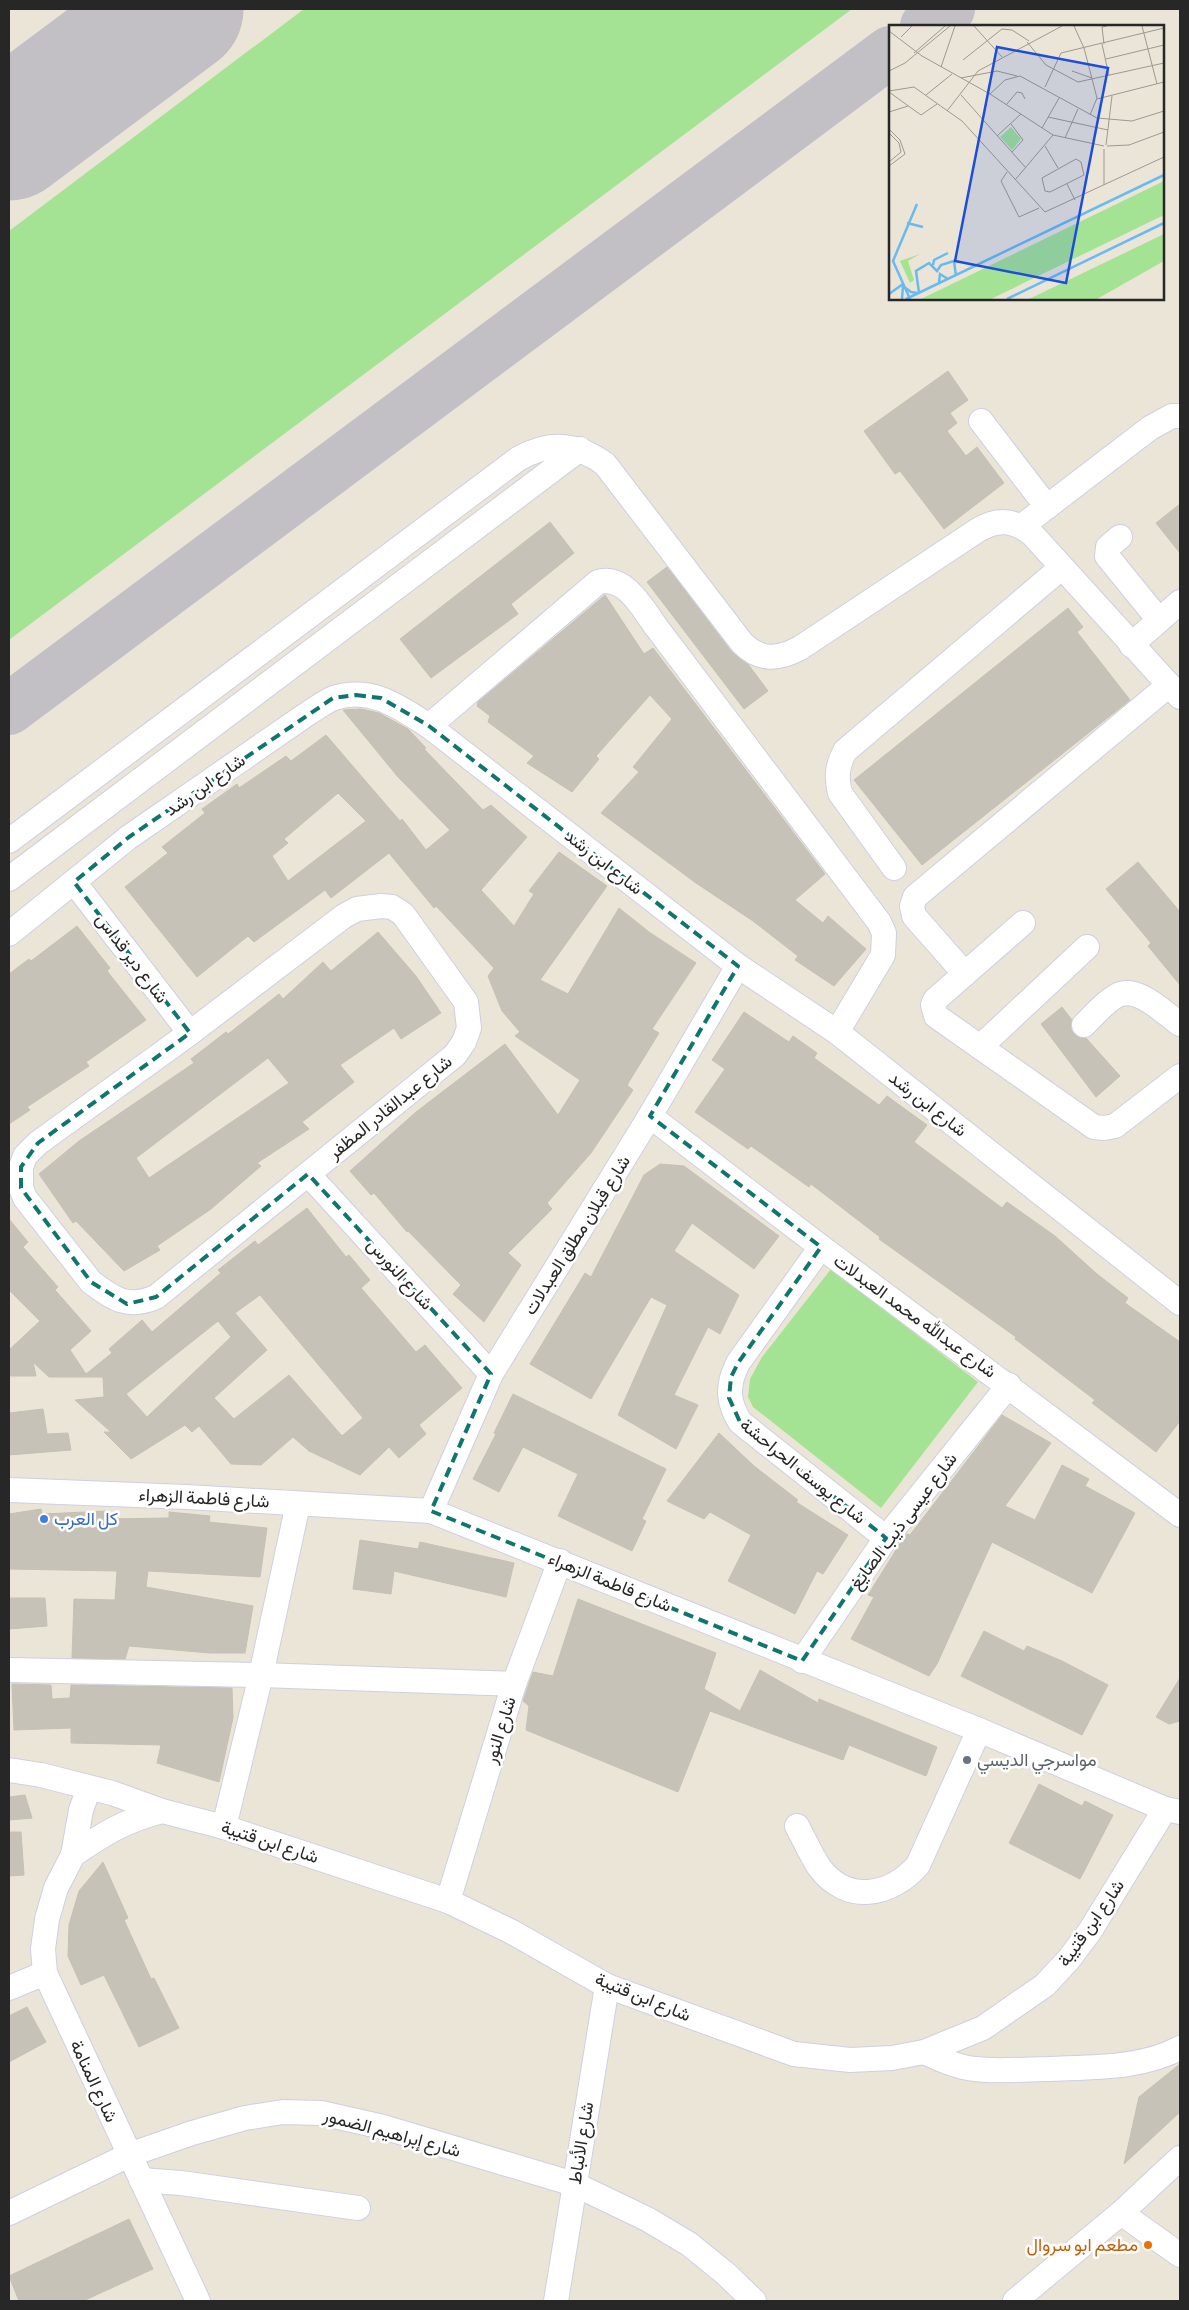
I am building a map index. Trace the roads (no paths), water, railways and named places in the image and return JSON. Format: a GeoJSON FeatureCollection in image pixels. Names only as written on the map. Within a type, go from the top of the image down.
{"type":"FeatureCollection","features":[{"type":"Feature","properties":{"kind":"street"},"geometry":{"type":"LineString","coordinates":[[1022,526],[1150,428],[1172,416],[1180,416]]}},
{"type":"Feature","properties":{"kind":"street"},"geometry":{"type":"LineString","coordinates":[[981,421],[1047,507]]}},
{"type":"Feature","properties":{"kind":"street"},"geometry":{"type":"LineString","coordinates":[[9,841],[518,458],[532,450],[548,446],[564,446],[580,449],[599,460],[615,475],[742,643],[751,652],[763,657],[776,658],[800,648],[988,524],[1000,521],[1022,526],[1175,691],[915,897],[912,906],[914,916],[965,974]]}},
{"type":"Feature","properties":{"kind":"street"},"geometry":{"type":"LineString","coordinates":[[9,879],[580,449]]}},
{"type":"Feature","properties":{"kind":"street"},"geometry":{"type":"LineString","coordinates":[[1120,537],[1108,547],[1107,556],[1159,620]]}},
{"type":"Feature","properties":{"kind":"street"},"geometry":{"type":"LineString","coordinates":[[894,868],[840,793],[836,779],[838,764],[845,751],[1061,568]]}},
{"type":"Feature","properties":{"kind":"street"},"geometry":{"type":"LineString","coordinates":[[429,726],[598,582],[607,579],[623,585],[879,922],[884,933],[882,955],[837,1032]]}},
{"type":"Feature","properties":{"kind":"street"},"geometry":{"type":"LineString","coordinates":[[1131,645],[1180,602]]}},
{"type":"Feature","properties":{"kind":"street","name":"شارع ابن رشد"},"geometry":{"type":"LineString","coordinates":[[9,934],[129,837],[310,712],[333,698],[356,695],[381,698],[429,726],[738,966],[837,1032],[1180,1304]]}},
{"type":"Feature","properties":{"kind":"street","name":"شارع دير قداس"},"geometry":{"type":"LineString","coordinates":[[74,882],[190,1033]]}},
{"type":"Feature","properties":{"kind":"street","name":"شارع عبدالقادر المظفر"},"geometry":{"type":"LineString","coordinates":[[381,906],[392,907],[403,914],[466,1002],[468,1028],[464,1042],[455,1055],[308,1174],[156,1297],[143,1303],[127,1304],[91,1282],[25,1198],[15,1169],[38,1143],[190,1033],[344,916],[357,909],[381,906]]}},
{"type":"Feature","properties":{"kind":"street"},"geometry":{"type":"LineString","coordinates":[[1023,923],[935,1000],[933,1011],[936,1016],[1094,1127],[1115,1126],[1180,1076]]}},
{"type":"Feature","properties":{"kind":"street"},"geometry":{"type":"LineString","coordinates":[[980,1047],[1087,947]]}},
{"type":"Feature","properties":{"kind":"street","name":"شارع قبلان مطلق العبدلات"},"geometry":{"type":"LineString","coordinates":[[430,1511],[491,1374],[650,1116],[738,966]]}},
{"type":"Feature","properties":{"kind":"street"},"geometry":{"type":"LineString","coordinates":[[1084,1024],[1110,1000],[1125,993],[1140,996],[1180,1024]]}},
{"type":"Feature","properties":{"kind":"street","name":"شارع عبدالله محمد العبدلات"},"geometry":{"type":"LineString","coordinates":[[650,1116],[822,1247],[1009,1385],[1180,1516]]}},
{"type":"Feature","properties":{"kind":"street","name":"شارع النورس"},"geometry":{"type":"LineString","coordinates":[[308,1174],[491,1374]]}},
{"type":"Feature","properties":{"kind":"street","name":"شارع يوسف الحراحشة"},"geometry":{"type":"LineString","coordinates":[[822,1247],[738,1363],[731,1377],[729,1398],[733,1411],[740,1422],[886,1538]]}},
{"type":"Feature","properties":{"kind":"street","name":"شارع عيسى ذيب الصايغ"},"geometry":{"type":"LineString","coordinates":[[802,1661],[886,1538],[1009,1385]]}},
{"type":"Feature","properties":{"kind":"street","name":"شارع فاطمة الزهراء"},"geometry":{"type":"LineString","coordinates":[[9,1490],[187,1497],[430,1511],[560,1561],[802,1661],[979,1730],[1173,1811]]}},
{"type":"Feature","properties":{"kind":"street"},"geometry":{"type":"LineString","coordinates":[[224,1827],[261,1674],[298,1504]]}},
{"type":"Feature","properties":{"kind":"street","name":"شارع النور"},"geometry":{"type":"LineString","coordinates":[[448,1901],[514,1684],[560,1561]]}},
{"type":"Feature","properties":{"kind":"street"},"geometry":{"type":"LineString","coordinates":[[9,1670],[261,1674],[514,1684]]}},
{"type":"Feature","properties":{"kind":"street"},"geometry":{"type":"LineString","coordinates":[[797,1826],[819,1867],[841,1885],[866,1892],[894,1886],[907,1878],[918,1865],[979,1730]]}},
{"type":"Feature","properties":{"kind":"street","name":"شارع ابن قتيبة"},"geometry":{"type":"LineString","coordinates":[[9,1770],[41,1775],[112,1793],[162,1811],[224,1827],[448,1901],[512,1932],[607,1986],[794,2054],[850,2060],[892,2058],[924,2052],[983,2028],[1045,1985],[1070,1959],[1173,1811]]}},
{"type":"Feature","properties":{"kind":"street","name":"شارع المنامة"},"geometry":{"type":"LineString","coordinates":[[89,1788],[81,1810],[74,1855],[56,1888],[47,1920],[42,1959],[45,1973],[198,2301]]}},
{"type":"Feature","properties":{"kind":"street","name":"شارع المنامة"},"geometry":{"type":"LineString","coordinates":[[74,1855],[115,1827],[134,1818],[162,1811]]}},
{"type":"Feature","properties":{"kind":"street"},"geometry":{"type":"LineString","coordinates":[[9,1988],[45,1973]]}},
{"type":"Feature","properties":{"kind":"street","name":"شارع الأنباط"},"geometry":{"type":"LineString","coordinates":[[556,2301],[607,1986]]}},
{"type":"Feature","properties":{"kind":"street"},"geometry":{"type":"LineString","coordinates":[[924,2052],[948,2063],[974,2069],[1000,2070],[1116,2066],[1147,2061],[1180,2048]]}},
{"type":"Feature","properties":{"kind":"street","name":"شارع إبراهيم الضمور"},"geometry":{"type":"LineString","coordinates":[[9,2213],[129,2155],[192,2133],[245,2118],[283,2112],[321,2113],[383,2127],[574,2184],[647,2219],[689,2244],[726,2274],[754,2301]]}},
{"type":"Feature","properties":{"kind":"street"},"geometry":{"type":"LineString","coordinates":[[1015,2301],[1121,2213],[1180,2158]]}},
{"type":"Feature","properties":{"kind":"street"},"geometry":{"type":"LineString","coordinates":[[141,2180],[181,2183],[358,2208]]}},
{"type":"Feature","properties":{"kind":"street"},"geometry":{"type":"LineString","coordinates":[[1121,2213],[1180,2255]]}},
{"type":"Feature","properties":{"kind":"place","name":"كل العرب"},"geometry":{"type":"Point","coordinates":[44,1519]}},
{"type":"Feature","properties":{"kind":"place","name":"مواسرجي الديسي"},"geometry":{"type":"Point","coordinates":[967,1760]}},
{"type":"Feature","properties":{"kind":"place","name":"مطعم ابو سروال"},"geometry":{"type":"Point","coordinates":[1148,2245]}}]}
